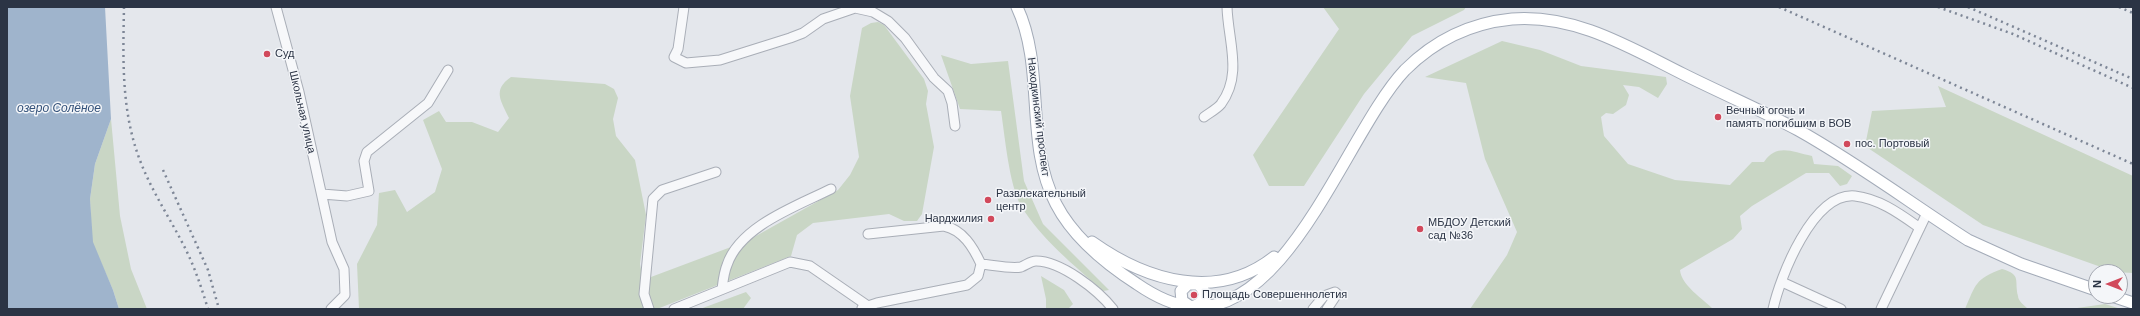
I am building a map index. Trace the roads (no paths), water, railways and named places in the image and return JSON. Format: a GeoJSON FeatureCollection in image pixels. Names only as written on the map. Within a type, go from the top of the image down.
{"type":"FeatureCollection","features":[{"type":"Feature","properties":{"kind":"main road","name":"Находкинский проспект"},"geometry":{"type":"LineString","coordinates":[[1017,7],[1025,30],[1033,68],[1042,167],[1051,193],[1068,223]]}},
{"type":"Feature","properties":{"kind":"main road"},"geometry":{"type":"LineString","coordinates":[[1068,223],[1086,243],[1123,275],[1171,306],[1190,308],[1197,306],[1202,302],[1205,304],[1229,300],[1249,290],[1283,255],[1298,235],[1383,99],[1402,74],[1419,57],[1437,44],[1475,26],[1494,22],[1531,18],[1569,23],[1613,39],[1797,130],[1968,240],[1990,252],[2088,287]]}},
{"type":"Feature","properties":{"kind":"main road"},"geometry":{"type":"LineString","coordinates":[[1068,223],[1095,244],[1125,262],[1164,277],[1193,283],[1202,287],[1205,304]]}},
{"type":"Feature","properties":{"kind":"main road"},"geometry":{"type":"LineString","coordinates":[[1171,306],[1184,287],[1193,283],[1221,282],[1250,272],[1286,249],[1298,235]]}},
{"type":"Feature","properties":{"kind":"main road"},"geometry":{"type":"LineString","coordinates":[[1181,292],[1182,302],[1190,308]]}},
{"type":"Feature","properties":{"kind":"street","name":"Школьная улица"},"geometry":{"type":"LineString","coordinates":[[276,7],[299,92],[332,242],[344,270],[346,281],[345,295],[331,309]]}},
{"type":"Feature","properties":{"kind":"street"},"geometry":{"type":"LineString","coordinates":[[684,7],[678,49],[674,57],[686,63],[732,57],[803,33],[823,19],[855,8],[873,12],[888,20],[905,38],[934,78],[948,91],[952,103],[955,126]]}},
{"type":"Feature","properties":{"kind":"street"},"geometry":{"type":"LineString","coordinates":[[1204,117],[1220,104],[1233,80],[1234,62],[1227,7]]}},
{"type":"Feature","properties":{"kind":"street"},"geometry":{"type":"LineString","coordinates":[[322,194],[347,196],[369,192],[364,161],[366,152],[428,103],[448,70]]}},
{"type":"Feature","properties":{"kind":"street"},"geometry":{"type":"LineString","coordinates":[[648,309],[644,294],[652,199],[662,190],[716,172]]}},
{"type":"Feature","properties":{"kind":"street"},"geometry":{"type":"LineString","coordinates":[[722,289],[727,264],[744,238],[771,219],[831,190]]}},
{"type":"Feature","properties":{"kind":"street"},"geometry":{"type":"LineString","coordinates":[[1773,309],[1782,282],[1798,244],[1811,221],[1822,209],[1845,197],[1854,196],[1885,205],[1920,228]]}},
{"type":"Feature","properties":{"kind":"street"},"geometry":{"type":"LineString","coordinates":[[1881,309],[1927,213]]}},
{"type":"Feature","properties":{"kind":"street"},"geometry":{"type":"LineString","coordinates":[[674,309],[790,262],[810,266],[864,308],[878,303],[967,285],[978,276],[981,264],[974,248],[959,232],[950,228],[944,226],[868,234]]}},
{"type":"Feature","properties":{"kind":"street"},"geometry":{"type":"LineString","coordinates":[[981,264],[1020,267],[1035,261],[1047,264],[1065,271],[1087,283],[1102,296],[1113,309]]}},
{"type":"Feature","properties":{"kind":"street"},"geometry":{"type":"LineString","coordinates":[[1782,282],[1841,309]]}},
{"type":"Feature","properties":{"kind":"street"},"geometry":{"type":"LineString","coordinates":[[1313,309],[1324,296],[1334,292],[1337,294],[1328,309]]}},
{"type":"Feature","properties":{"kind":"water","name":"озеро Солёное"},"geometry":{"type":"Polygon","coordinates":[[[7,7],[105,7],[111,119],[95,164],[90,199],[93,242],[113,290],[119,309],[7,309],[7,7]]]}},
{"type":"Feature","properties":{"kind":"railway"},"geometry":{"type":"LineString","coordinates":[[124,7],[123,47],[125,86],[134,144],[150,184],[191,260],[208,309]]}},
{"type":"Feature","properties":{"kind":"railway"},"geometry":{"type":"LineString","coordinates":[[1779,7],[2133,164]]}},
{"type":"Feature","properties":{"kind":"railway"},"geometry":{"type":"LineString","coordinates":[[1938,7],[2013,34],[2133,88]]}},
{"type":"Feature","properties":{"kind":"railway"},"geometry":{"type":"LineString","coordinates":[[1968,7],[2133,79]]}},
{"type":"Feature","properties":{"kind":"railway"},"geometry":{"type":"LineString","coordinates":[[2119,7],[2133,13]]}},
{"type":"Feature","properties":{"kind":"railway"},"geometry":{"type":"LineString","coordinates":[[163,170],[208,270],[219,309]]}},
{"type":"Feature","properties":{"kind":"place","name":"Суд"},"geometry":{"type":"Point","coordinates":[267,54]}},
{"type":"Feature","properties":{"kind":"place","name":"Вечный огонь и память погибшим в ВОВ"},"geometry":{"type":"Point","coordinates":[1718,117]}},
{"type":"Feature","properties":{"kind":"place","name":"пос. Портовый"},"geometry":{"type":"Point","coordinates":[1847,144]}},
{"type":"Feature","properties":{"kind":"place","name":"Развлекательный центр"},"geometry":{"type":"Point","coordinates":[988,200]}},
{"type":"Feature","properties":{"kind":"place","name":"Нарджилия"},"geometry":{"type":"Point","coordinates":[991,219]}},
{"type":"Feature","properties":{"kind":"place","name":"МБДОУ Детский сад №36"},"geometry":{"type":"Point","coordinates":[1420,229]}},
{"type":"Feature","properties":{"kind":"place","name":"Площадь Совершеннолетия"},"geometry":{"type":"Point","coordinates":[1194,295]}}]}
